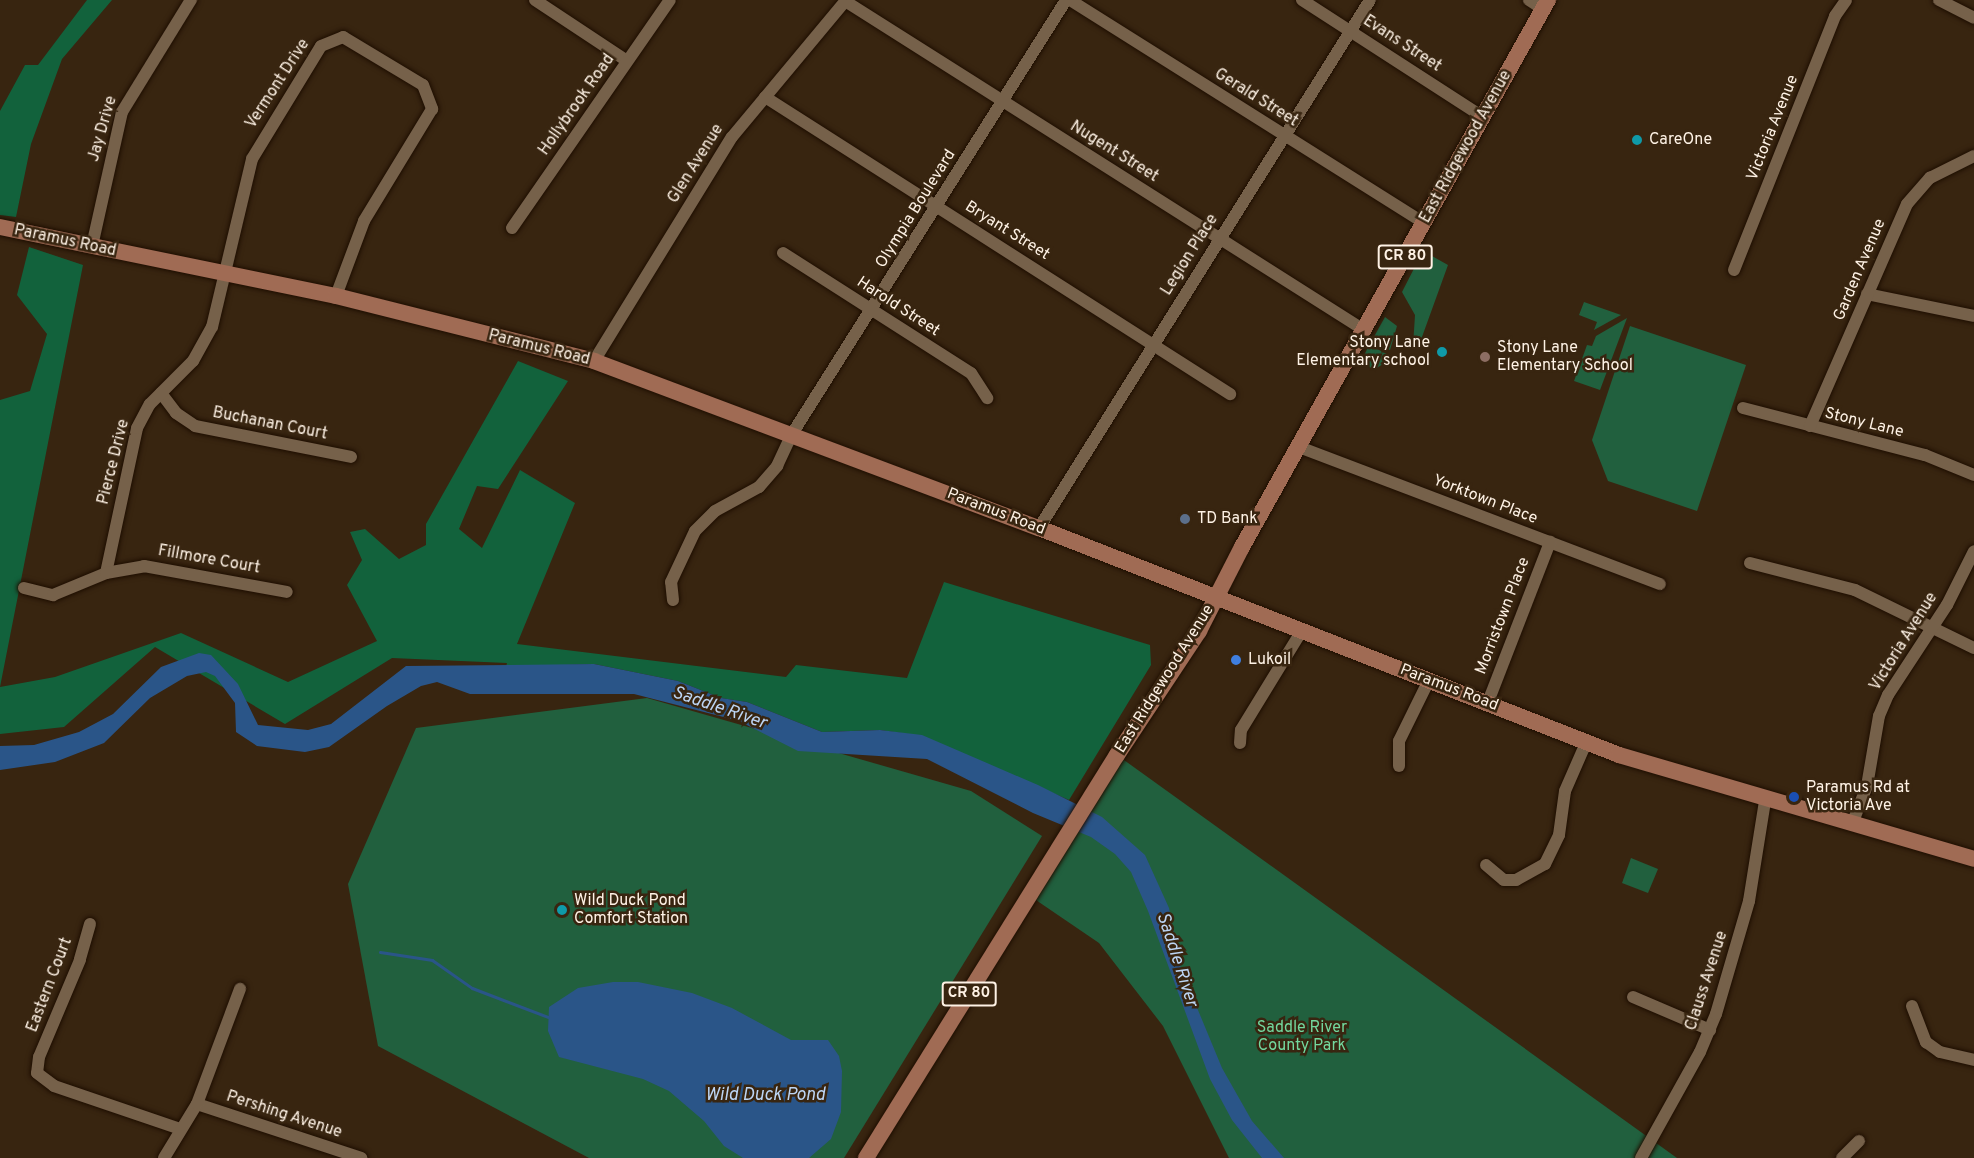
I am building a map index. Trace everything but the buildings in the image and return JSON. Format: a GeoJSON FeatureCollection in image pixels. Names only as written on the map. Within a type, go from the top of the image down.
{"type":"FeatureCollection","features":[{"type":"Feature","properties":{"kind":"main road","name":"East Ridgewood Avenue"},"geometry":{"type":"LineString","coordinates":[[866,1158],[1095,791],[1199,631],[1546,5]]}},
{"type":"Feature","properties":{"kind":"main road","name":"Paramus Road"},"geometry":{"type":"LineString","coordinates":[[0,227],[226,276],[336,296],[594,361],[733,416],[792,434],[1039,528],[1215,600],[1488,702],[1586,742],[1765,801],[1974,859]]}},
{"type":"Feature","properties":{"kind":"street","name":"Jay Drive"},"geometry":{"type":"LineString","coordinates":[[92,246],[122,112],[190,0]]}},
{"type":"Feature","properties":{"kind":"street"},"geometry":{"type":"LineString","coordinates":[[535,0],[627,61]]}},
{"type":"Feature","properties":{"kind":"street","name":"Hollybrook Road"},"geometry":{"type":"LineString","coordinates":[[512,228],[670,0]]}},
{"type":"Feature","properties":{"kind":"street","name":"Nugent Street"},"geometry":{"type":"LineString","coordinates":[[846,0],[1364,330]]}},
{"type":"Feature","properties":{"kind":"street","name":"Glen Avenue"},"geometry":{"type":"LineString","coordinates":[[594,361],[732,137],[846,0]]}},
{"type":"Feature","properties":{"kind":"street","name":"Olympia Boulevard"},"geometry":{"type":"LineString","coordinates":[[673,600],[670,582],[694,531],[715,511],[768,478],[792,434],[1068,0]]}},
{"type":"Feature","properties":{"kind":"street","name":"Gerald Street"},"geometry":{"type":"LineString","coordinates":[[1068,0],[1424,224]]}},
{"type":"Feature","properties":{"kind":"street","name":"Evans Street"},"geometry":{"type":"LineString","coordinates":[[1302,0],[1483,117]]}},
{"type":"Feature","properties":{"kind":"street","name":"Legion Place"},"geometry":{"type":"LineString","coordinates":[[1039,528],[1370,0]]}},
{"type":"Feature","properties":{"kind":"street"},"geometry":{"type":"LineString","coordinates":[[1528,0],[1546,5]]}},
{"type":"Feature","properties":{"kind":"street","name":"Victoria Avenue"},"geometry":{"type":"LineString","coordinates":[[1734,270],[1835,16],[1846,0]]}},
{"type":"Feature","properties":{"kind":"street"},"geometry":{"type":"LineString","coordinates":[[1939,0],[1974,18]]}},
{"type":"Feature","properties":{"kind":"street","name":"Vermont Drive"},"geometry":{"type":"LineString","coordinates":[[226,276],[252,159],[321,46],[343,37],[423,85],[432,109],[364,221],[336,296]]}},
{"type":"Feature","properties":{"kind":"street","name":"Bryant Street"},"geometry":{"type":"LineString","coordinates":[[765,97],[1230,394]]}},
{"type":"Feature","properties":{"kind":"street","name":"Garden Avenue"},"geometry":{"type":"LineString","coordinates":[[1810,426],[1901,215],[1917,190],[1944,168],[1974,156]]}},
{"type":"Feature","properties":{"kind":"street","name":"Harold Street"},"geometry":{"type":"LineString","coordinates":[[783,253],[971,373],[987,398]]}},
{"type":"Feature","properties":{"kind":"street","name":"Pierce Drive"},"geometry":{"type":"LineString","coordinates":[[106,573],[137,428],[161,393],[203,345],[226,276]]}},
{"type":"Feature","properties":{"kind":"street"},"geometry":{"type":"LineString","coordinates":[[1867,294],[1974,316]]}},
{"type":"Feature","properties":{"kind":"street","name":"Buchanan Court"},"geometry":{"type":"LineString","coordinates":[[161,393],[176,413],[195,426],[351,457]]}},
{"type":"Feature","properties":{"kind":"street","name":"Stony Lane"},"geometry":{"type":"LineString","coordinates":[[1743,408],[1925,455],[1974,476]]}},
{"type":"Feature","properties":{"kind":"street","name":"Yorktown Place"},"geometry":{"type":"LineString","coordinates":[[1299,447],[1660,584]]}},
{"type":"Feature","properties":{"kind":"street","name":"Morristown Place"},"geometry":{"type":"LineString","coordinates":[[1488,702],[1550,542]]}},
{"type":"Feature","properties":{"kind":"street","name":"Victoria Avenue"},"geometry":{"type":"LineString","coordinates":[[1852,824],[1867,786],[1879,716],[1899,676],[1933,627],[1974,551]]}},
{"type":"Feature","properties":{"kind":"street"},"geometry":{"type":"LineString","coordinates":[[1750,563],[1855,590],[1974,648]]}},
{"type":"Feature","properties":{"kind":"street","name":"Fillmore Court"},"geometry":{"type":"LineString","coordinates":[[24,588],[53,596],[106,573],[124,568],[162,567],[287,592]]}},
{"type":"Feature","properties":{"kind":"street"},"geometry":{"type":"LineString","coordinates":[[1240,743],[1241,730],[1301,632]]}},
{"type":"Feature","properties":{"kind":"street"},"geometry":{"type":"LineString","coordinates":[[1399,766],[1399,741],[1429,680]]}},
{"type":"Feature","properties":{"kind":"street"},"geometry":{"type":"LineString","coordinates":[[1486,865],[1504,880],[1516,880],[1545,864],[1553,855],[1565,791],[1586,742]]}},
{"type":"Feature","properties":{"kind":"street","name":"Clauss Avenue"},"geometry":{"type":"LineString","coordinates":[[1641,1158],[1710,1030],[1749,901],[1765,801]]}},
{"type":"Feature","properties":{"kind":"street","name":"Eastern Court"},"geometry":{"type":"LineString","coordinates":[[90,924],[80,960],[39,1057],[37,1073],[44,1081],[180,1129]]}},
{"type":"Feature","properties":{"kind":"street"},"geometry":{"type":"LineString","coordinates":[[164,1158],[197,1104],[240,989]]}},
{"type":"Feature","properties":{"kind":"street"},"geometry":{"type":"LineString","coordinates":[[1633,997],[1710,1030]]}},
{"type":"Feature","properties":{"kind":"street"},"geometry":{"type":"LineString","coordinates":[[1912,1006],[1926,1042],[1940,1052],[1974,1060]]}},
{"type":"Feature","properties":{"kind":"street","name":"Pershing Avenue"},"geometry":{"type":"LineString","coordinates":[[197,1104],[362,1158]]}},
{"type":"Feature","properties":{"kind":"street"},"geometry":{"type":"LineString","coordinates":[[1842,1158],[1859,1141]]}},
{"type":"Feature","properties":{"kind":"green space"},"geometry":{"type":"Polygon","coordinates":[[[87,0],[112,0],[62,59],[31,144],[16,217],[0,215],[0,111],[25,65],[38,65],[87,0]]]}},
{"type":"Feature","properties":{"kind":"green space"},"geometry":{"type":"Polygon","coordinates":[[[29,247],[83,265],[0,687],[0,400],[30,391],[47,334],[17,295],[29,247]]]}},
{"type":"Feature","properties":{"kind":"green space"},"geometry":{"type":"Polygon","coordinates":[[[1423,251],[1448,265],[1418,348],[1413,346],[1415,315],[1402,292],[1423,251]]]}},
{"type":"Feature","properties":{"kind":"green space"},"geometry":{"type":"Polygon","coordinates":[[[1584,302],[1621,315],[1594,330],[1597,322],[1579,315],[1584,302]]]}},
{"type":"Feature","properties":{"kind":"green space"},"geometry":{"type":"Polygon","coordinates":[[[1385,317],[1397,326],[1390,350],[1371,342],[1385,317]]]}},
{"type":"Feature","properties":{"kind":"green space"},"geometry":{"type":"Polygon","coordinates":[[[1627,318],[1600,390],[1574,381],[1587,345],[1592,346],[1596,336],[1627,318]]]}},
{"type":"Feature","properties":{"kind":"green space"},"geometry":{"type":"Polygon","coordinates":[[[1630,326],[1746,365],[1697,511],[1608,481],[1592,440],[1630,326]]]}},
{"type":"Feature","properties":{"kind":"green space"},"geometry":{"type":"Polygon","coordinates":[[[1369,345],[1387,354],[1383,364],[1375,369],[1360,364],[1369,345]]]}},
{"type":"Feature","properties":{"kind":"green space"},"geometry":{"type":"Polygon","coordinates":[[[518,361],[568,381],[498,489],[477,486],[459,529],[482,548],[520,470],[575,503],[517,644],[786,677],[796,665],[907,678],[944,582],[1150,645],[1151,665],[1069,800],[922,736],[880,730],[822,732],[747,702],[721,698],[678,681],[594,664],[506,667],[507,663],[392,658],[285,724],[155,647],[64,727],[0,734],[0,687],[55,677],[181,633],[288,682],[377,641],[347,585],[362,560],[350,532],[365,529],[399,559],[426,545],[426,524],[518,361]]]}},
{"type":"Feature","properties":{"kind":"green space"},"geometry":{"type":"Polygon","coordinates":[[[647,698],[971,791],[1042,836],[844,1158],[589,1158],[378,1046],[348,884],[416,728],[647,698]]]}},
{"type":"Feature","properties":{"kind":"green space","name":"Saddle River County Park"},"geometry":{"type":"Polygon","coordinates":[[[1117,755],[1677,1158],[1229,1158],[1163,1026],[1099,943],[1030,896],[1117,755]]]}},
{"type":"Feature","properties":{"kind":"green space"},"geometry":{"type":"Polygon","coordinates":[[[1631,858],[1658,869],[1648,893],[1622,883],[1631,858]]]}},
{"type":"Feature","properties":{"kind":"water","name":"Saddle River"},"geometry":{"type":"Polygon","coordinates":[[[199,653],[211,655],[238,684],[258,725],[308,730],[331,724],[406,666],[594,664],[678,681],[721,698],[747,702],[822,732],[880,730],[922,735],[1038,785],[1102,817],[1145,855],[1169,908],[1181,969],[1222,1068],[1252,1121],[1284,1158],[1262,1158],[1232,1120],[1210,1079],[1148,911],[1131,872],[1115,854],[1091,837],[1033,813],[927,759],[798,751],[739,721],[634,694],[470,694],[437,682],[421,686],[387,706],[329,747],[305,752],[257,746],[236,732],[235,703],[215,676],[206,672],[187,676],[150,698],[104,743],[55,762],[0,770],[0,746],[34,745],[79,732],[113,714],[161,667],[199,653]]]}},
{"type":"Feature","properties":{"kind":"water","name":"Wild Duck Pond"},"geometry":{"type":"Polygon","coordinates":[[[613,982],[638,982],[692,993],[732,1008],[791,1040],[828,1040],[839,1056],[842,1071],[841,1112],[831,1139],[809,1158],[743,1158],[724,1146],[704,1121],[669,1091],[643,1079],[559,1057],[548,1031],[549,1007],[578,988],[613,982]]]}},
{"type":"Feature","properties":{"kind":"waterway"},"geometry":{"type":"LineString","coordinates":[[380,952],[432,960],[472,988],[548,1017]]}},
{"type":"Feature","properties":{"kind":"place","name":"CareOne"},"geometry":{"type":"Point","coordinates":[1637,140]}},
{"type":"Feature","properties":{"kind":"place","name":"Stony Lane Elementary school"},"geometry":{"type":"Point","coordinates":[1442,352]}},
{"type":"Feature","properties":{"kind":"place","name":"Stony Lane Elementary School"},"geometry":{"type":"Point","coordinates":[1485,357]}},
{"type":"Feature","properties":{"kind":"place","name":"TD Bank"},"geometry":{"type":"Point","coordinates":[1185,519]}},
{"type":"Feature","properties":{"kind":"place","name":"Lukoil"},"geometry":{"type":"Point","coordinates":[1236,660]}},
{"type":"Feature","properties":{"kind":"place","name":"Paramus Rd at Victoria Ave"},"geometry":{"type":"Point","coordinates":[1794,797]}},
{"type":"Feature","properties":{"kind":"place","name":"Wild Duck Pond Comfort Station"},"geometry":{"type":"Point","coordinates":[562,910]}}]}
